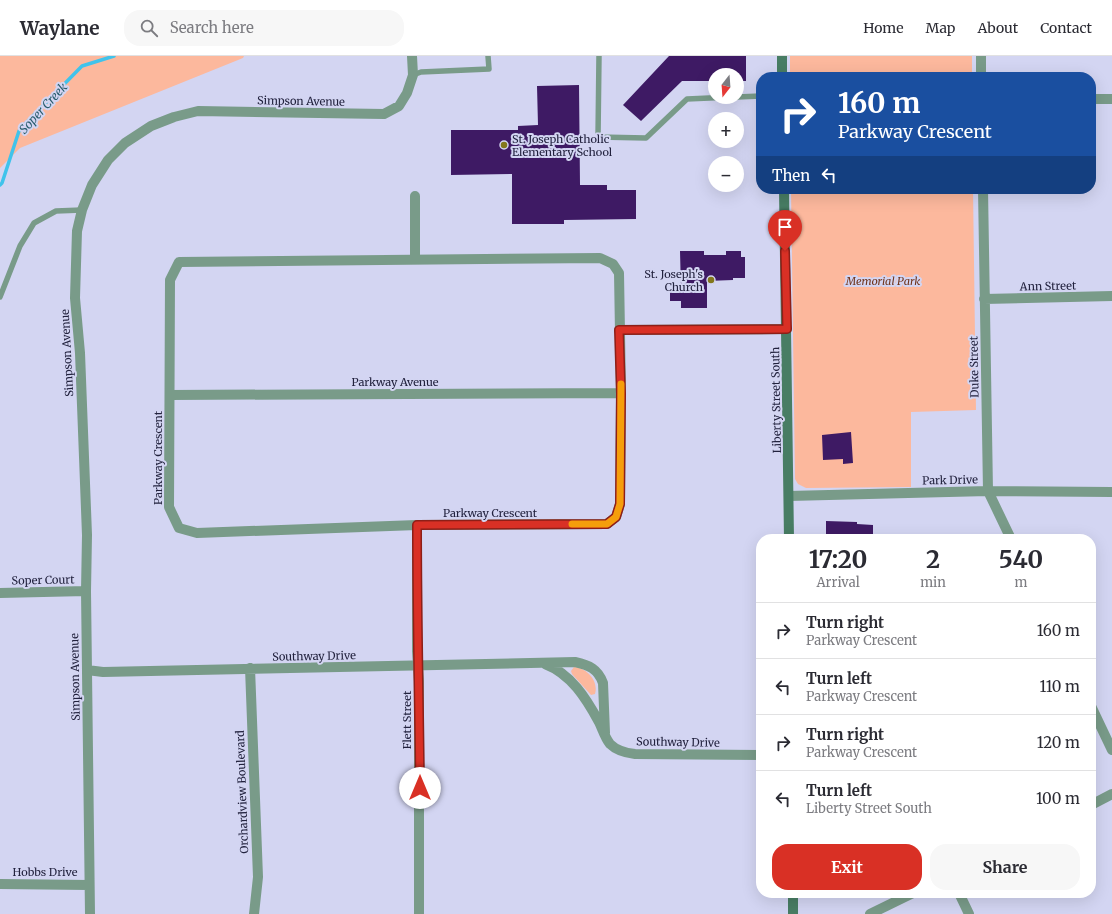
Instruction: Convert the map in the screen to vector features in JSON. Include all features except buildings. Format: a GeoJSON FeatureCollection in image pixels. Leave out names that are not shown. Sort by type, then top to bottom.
{"type":"FeatureCollection","features":[{"type":"Feature","properties":{"kind":"main road"},"geometry":{"type":"LineString","coordinates":[[782,56],[782,72]]}},
{"type":"Feature","properties":{"kind":"main road","name":"Liberty Street South"},"geometry":{"type":"LineString","coordinates":[[784,194],[789,534]]}},
{"type":"Feature","properties":{"kind":"main road"},"geometry":{"type":"LineString","coordinates":[[793,898],[793,914]]}},
{"type":"Feature","properties":{"kind":"street","name":"Simpson Avenue"},"geometry":{"type":"LineString","coordinates":[[90,914],[86,591],[87,535],[80,353],[76,298],[77,231],[82,210],[92,185],[108,160],[126,143],[151,126],[174,117],[198,111],[384,114],[399,106],[407,93],[413,76],[412,56]]}},
{"type":"Feature","properties":{"kind":"street"},"geometry":{"type":"LineString","coordinates":[[981,56],[981,72]]}},
{"type":"Feature","properties":{"kind":"street"},"geometry":{"type":"LineString","coordinates":[[1096,99],[1112,99]]}},
{"type":"Feature","properties":{"kind":"street","name":"Duke Street"},"geometry":{"type":"LineString","coordinates":[[983,194],[988,491],[1009,534]]}},
{"type":"Feature","properties":{"kind":"street"},"geometry":{"type":"LineString","coordinates":[[414,259],[415,196]]}},
{"type":"Feature","properties":{"kind":"street","name":"Parkway Crescent"},"geometry":{"type":"LineString","coordinates":[[600,258],[613,264],[619,273],[621,394],[620,504],[616,517],[607,524],[417,525],[197,533],[180,528],[169,507],[170,280],[179,262],[414,259],[600,258]]}},
{"type":"Feature","properties":{"kind":"street","name":"Ann Street"},"geometry":{"type":"LineString","coordinates":[[984,299],[1112,296]]}},
{"type":"Feature","properties":{"kind":"street"},"geometry":{"type":"LineString","coordinates":[[619,330],[787,329]]}},
{"type":"Feature","properties":{"kind":"street","name":"Parkway Avenue"},"geometry":{"type":"LineString","coordinates":[[170,395],[621,394]]}},
{"type":"Feature","properties":{"kind":"street","name":"Park Drive"},"geometry":{"type":"LineString","coordinates":[[789,496],[988,491],[1112,492]]}},
{"type":"Feature","properties":{"kind":"street","name":"Flett Street"},"geometry":{"type":"LineString","coordinates":[[417,525],[420,914]]}},
{"type":"Feature","properties":{"kind":"street","name":"Soper Court"},"geometry":{"type":"LineString","coordinates":[[0,593],[86,591]]}},
{"type":"Feature","properties":{"kind":"street","name":"Southway Drive"},"geometry":{"type":"LineString","coordinates":[[87,670],[103,672],[575,662],[592,667],[598,672],[603,683],[605,733]]}},
{"type":"Feature","properties":{"kind":"street","name":"Southway Drive"},"geometry":{"type":"LineString","coordinates":[[541,663],[569,679],[581,692],[590,705],[611,744],[618,750],[635,754],[756,755]]}},
{"type":"Feature","properties":{"kind":"street","name":"Orchardview Boulevard"},"geometry":{"type":"LineString","coordinates":[[250,668],[258,876],[254,914]]}},
{"type":"Feature","properties":{"kind":"street"},"geometry":{"type":"LineString","coordinates":[[1096,716],[1112,750]]}},
{"type":"Feature","properties":{"kind":"street"},"geometry":{"type":"LineString","coordinates":[[1096,802],[1112,794]]}},
{"type":"Feature","properties":{"kind":"street","name":"Hobbs Drive"},"geometry":{"type":"LineString","coordinates":[[0,884],[89,885]]}},
{"type":"Feature","properties":{"kind":"street"},"geometry":{"type":"LineString","coordinates":[[870,914],[903,898]]}},
{"type":"Feature","properties":{"kind":"street"},"geometry":{"type":"LineString","coordinates":[[962,898],[970,914]]}},
{"type":"Feature","properties":{"kind":"lane"},"geometry":{"type":"LineString","coordinates":[[413,76],[421,72],[489,69],[488,56]]}},
{"type":"Feature","properties":{"kind":"lane"},"geometry":{"type":"LineString","coordinates":[[599,56],[598,137],[646,138],[687,99],[708,98]]}},
{"type":"Feature","properties":{"kind":"lane"},"geometry":{"type":"LineString","coordinates":[[744,97],[756,96]]}},
{"type":"Feature","properties":{"kind":"lane"},"geometry":{"type":"LineString","coordinates":[[0,297],[20,246],[34,222],[56,211],[82,210]]}},
{"type":"Feature","properties":{"kind":"green space"},"geometry":{"type":"Polygon","coordinates":[[[0,56],[244,56],[243,58],[20,148],[0,168],[0,56]]]}},
{"type":"Feature","properties":{"kind":"green space"},"geometry":{"type":"Polygon","coordinates":[[[790,56],[972,56],[972,72],[790,72],[790,56]]]}},
{"type":"Feature","properties":{"kind":"green space","name":"Memorial Park"},"geometry":{"type":"Polygon","coordinates":[[[791,194],[973,194],[976,410],[911,412],[911,487],[806,488],[798,484],[795,479],[791,194]]]}},
{"type":"Feature","properties":{"kind":"green space"},"geometry":{"type":"Polygon","coordinates":[[[574,667],[583,670],[591,676],[595,684],[595,694],[591,695],[572,674],[571,671],[574,667]]]}},
{"type":"Feature","properties":{"kind":"waterway","name":"Soper Creek"},"geometry":{"type":"LineString","coordinates":[[0,185],[2,183],[19,131],[26,123],[82,66],[114,56]]}},
{"type":"Feature","properties":{"kind":"slow traffic"},"geometry":{"type":"LineString","coordinates":[[572,524],[607,524],[616,517],[620,504],[621,384]]}},
{"type":"Feature","properties":{"kind":"place","name":"St. Joseph Catholic Elementary School"},"geometry":{"type":"Point","coordinates":[504,145]}},
{"type":"Feature","properties":{"kind":"place","name":"St. Joseph's Church"},"geometry":{"type":"Point","coordinates":[711,280]}},
{"type":"Feature","properties":{"kind":"route"},"geometry":{"type":"LineString","coordinates":[[420,788],[419,681],[417,651],[417,525],[607,524],[616,517],[620,504],[621,394],[619,330],[787,329],[785,251]]}}]}
